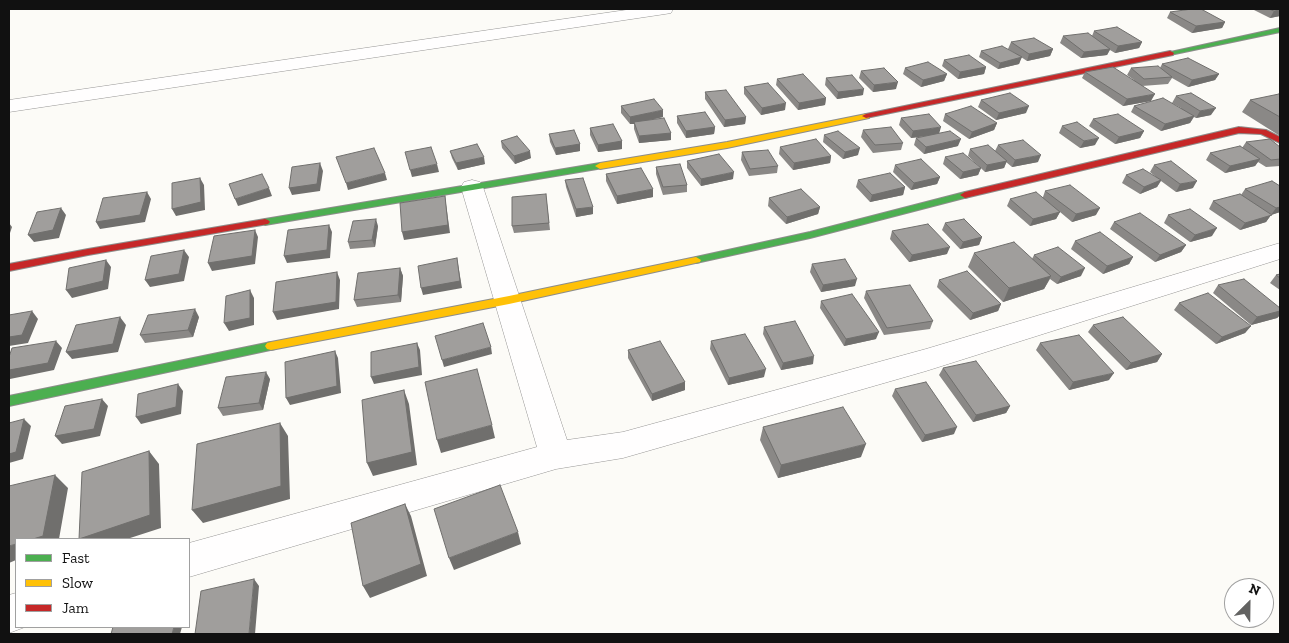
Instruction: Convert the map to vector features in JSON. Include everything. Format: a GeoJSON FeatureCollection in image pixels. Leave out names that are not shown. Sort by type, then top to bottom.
{"type":"FeatureCollection","features":[{"type":"Feature","properties":{"kind":"street"},"geometry":{"type":"LineString","coordinates":[[9,106],[665,9]]}},
{"type":"Feature","properties":{"kind":"street"},"geometry":{"type":"LineString","coordinates":[[9,268],[88,252],[727,145],[1280,30]]}},
{"type":"Feature","properties":{"kind":"street"},"geometry":{"type":"LineString","coordinates":[[9,401],[135,373],[508,300],[810,235],[1022,181],[1239,130],[1262,132],[1280,140]]}},
{"type":"Feature","properties":{"kind":"street"},"geometry":{"type":"LineString","coordinates":[[472,188],[556,455]]}},
{"type":"Feature","properties":{"kind":"street"},"geometry":{"type":"LineString","coordinates":[[190,560],[556,455],[622,445],[926,360],[1280,251]]}},
{"type":"Feature","properties":{"kind":"building"},"geometry":{"type":"Polygon","coordinates":[[[1201,9],[1225,22],[1196,26],[1170,12],[1201,9]]]}},
{"type":"Feature","properties":{"kind":"building"},"geometry":{"type":"Polygon","coordinates":[[[1117,27],[1142,42],[1118,46],[1094,31],[1117,27]]]}},
{"type":"Feature","properties":{"kind":"building"},"geometry":{"type":"Polygon","coordinates":[[[1088,33],[1110,49],[1084,52],[1063,36],[1088,33]]]}},
{"type":"Feature","properties":{"kind":"building"},"geometry":{"type":"Polygon","coordinates":[[[1034,38],[1053,49],[1029,54],[1011,42],[1034,38]]]}},
{"type":"Feature","properties":{"kind":"building"},"geometry":{"type":"Polygon","coordinates":[[[1002,46],[1022,57],[1000,63],[981,51],[1002,46]]]}},
{"type":"Feature","properties":{"kind":"building"},"geometry":{"type":"Polygon","coordinates":[[[969,55],[986,67],[960,72],[944,60],[969,55]]]}},
{"type":"Feature","properties":{"kind":"building"},"geometry":{"type":"Polygon","coordinates":[[[1188,58],[1219,74],[1192,80],[1162,64],[1188,58]]]}},
{"type":"Feature","properties":{"kind":"building"},"geometry":{"type":"Polygon","coordinates":[[[928,62],[947,74],[923,80],[905,68],[928,62]]]}},
{"type":"Feature","properties":{"kind":"building"},"geometry":{"type":"Polygon","coordinates":[[[1158,66],[1172,77],[1144,79],[1131,68],[1158,66]]]}},
{"type":"Feature","properties":{"kind":"building"},"geometry":{"type":"Polygon","coordinates":[[[1113,67],[1155,94],[1127,99],[1085,72],[1113,67]]]}},
{"type":"Feature","properties":{"kind":"building"},"geometry":{"type":"Polygon","coordinates":[[[884,68],[898,82],[874,85],[861,71],[884,68]]]}},
{"type":"Feature","properties":{"kind":"building"},"geometry":{"type":"Polygon","coordinates":[[[803,74],[826,98],[799,103],[777,79],[803,74]]]}},
{"type":"Feature","properties":{"kind":"building"},"geometry":{"type":"Polygon","coordinates":[[[852,75],[864,89],[838,92],[826,78],[852,75]]]}},
{"type":"Feature","properties":{"kind":"building"},"geometry":{"type":"Polygon","coordinates":[[[768,83],[786,103],[762,108],[744,87],[768,83]]]}},
{"type":"Feature","properties":{"kind":"building"},"geometry":{"type":"Polygon","coordinates":[[[726,90],[746,117],[725,120],[705,92],[726,90]]]}},
{"type":"Feature","properties":{"kind":"building"},"geometry":{"type":"Polygon","coordinates":[[[1010,93],[1029,106],[999,113],[981,100],[1010,93]]]}},
{"type":"Feature","properties":{"kind":"building"},"geometry":{"type":"Polygon","coordinates":[[[1191,93],[1216,108],[1200,111],[1176,96],[1191,93]]]}},
{"type":"Feature","properties":{"kind":"building"},"geometry":{"type":"Polygon","coordinates":[[[1279,94],[1280,117],[1250,100],[1279,94]]]}},
{"type":"Feature","properties":{"kind":"building"},"geometry":{"type":"Polygon","coordinates":[[[1163,98],[1194,116],[1165,124],[1134,106],[1163,98]]]}},
{"type":"Feature","properties":{"kind":"building"},"geometry":{"type":"Polygon","coordinates":[[[654,99],[663,110],[630,117],[621,106],[654,99]]]}},
{"type":"Feature","properties":{"kind":"building"},"geometry":{"type":"Polygon","coordinates":[[[971,106],[997,123],[972,132],[945,114],[971,106]]]}},
{"type":"Feature","properties":{"kind":"building"},"geometry":{"type":"Polygon","coordinates":[[[705,112],[715,127],[686,131],[677,116],[705,112]]]}},
{"type":"Feature","properties":{"kind":"building"},"geometry":{"type":"Polygon","coordinates":[[[929,114],[941,127],[913,131],[901,118],[929,114]]]}},
{"type":"Feature","properties":{"kind":"building"},"geometry":{"type":"Polygon","coordinates":[[[1118,114],[1144,131],[1119,137],[1093,119],[1118,114]]]}},
{"type":"Feature","properties":{"kind":"building"},"geometry":{"type":"Polygon","coordinates":[[[664,118],[671,133],[639,136],[634,122],[664,118]]]}},
{"type":"Feature","properties":{"kind":"building"},"geometry":{"type":"Polygon","coordinates":[[[1077,122],[1099,138],[1084,141],[1062,126],[1077,122]]]}},
{"type":"Feature","properties":{"kind":"building"},"geometry":{"type":"Polygon","coordinates":[[[613,124],[622,141],[598,145],[590,128],[613,124]]]}},
{"type":"Feature","properties":{"kind":"building"},"geometry":{"type":"Polygon","coordinates":[[[891,127],[903,143],[875,145],[863,130],[891,127]]]}},
{"type":"Feature","properties":{"kind":"building"},"geometry":{"type":"Polygon","coordinates":[[[574,130],[580,144],[555,148],[549,134],[574,130]]]}},
{"type":"Feature","properties":{"kind":"building"},"geometry":{"type":"Polygon","coordinates":[[[838,131],[860,148],[845,152],[824,135],[838,131]]]}},
{"type":"Feature","properties":{"kind":"building"},"geometry":{"type":"Polygon","coordinates":[[[950,131],[961,139],[926,147],[916,138],[950,131]]]}},
{"type":"Feature","properties":{"kind":"building"},"geometry":{"type":"Polygon","coordinates":[[[517,136],[530,151],[514,156],[501,141],[517,136]]]}},
{"type":"Feature","properties":{"kind":"building"},"geometry":{"type":"Polygon","coordinates":[[[816,139],[831,156],[794,163],[780,147],[816,139]]]}},
{"type":"Feature","properties":{"kind":"building"},"geometry":{"type":"Polygon","coordinates":[[[1270,139],[1280,147],[1280,159],[1271,160],[1246,142],[1270,139]]]}},
{"type":"Feature","properties":{"kind":"building"},"geometry":{"type":"Polygon","coordinates":[[[1023,140],[1041,155],[1015,160],[998,145],[1023,140]]]}},
{"type":"Feature","properties":{"kind":"building"},"geometry":{"type":"Polygon","coordinates":[[[477,144],[484,157],[456,163],[450,151],[477,144]]]}},
{"type":"Feature","properties":{"kind":"building"},"geometry":{"type":"Polygon","coordinates":[[[988,145],[1007,161],[987,165],[970,149],[988,145]]]}},
{"type":"Feature","properties":{"kind":"building"},"geometry":{"type":"Polygon","coordinates":[[[1240,146],[1260,159],[1230,166],[1210,153],[1240,146]]]}},
{"type":"Feature","properties":{"kind":"building"},"geometry":{"type":"Polygon","coordinates":[[[431,147],[437,164],[410,170],[405,152],[431,147]]]}},
{"type":"Feature","properties":{"kind":"building"},"geometry":{"type":"Polygon","coordinates":[[[374,148],[385,173],[346,183],[336,157],[374,148]]]}},
{"type":"Feature","properties":{"kind":"building"},"geometry":{"type":"Polygon","coordinates":[[[768,150],[778,166],[750,169],[742,152],[768,150]]]}},
{"type":"Feature","properties":{"kind":"building"},"geometry":{"type":"Polygon","coordinates":[[[963,153],[981,168],[963,172],[945,157],[963,153]]]}},
{"type":"Feature","properties":{"kind":"building"},"geometry":{"type":"Polygon","coordinates":[[[719,154],[734,172],[701,179],[687,161],[719,154]]]}},
{"type":"Feature","properties":{"kind":"building"},"geometry":{"type":"Polygon","coordinates":[[[921,159],[940,177],[914,183],[895,165],[921,159]]]}},
{"type":"Feature","properties":{"kind":"building"},"geometry":{"type":"Polygon","coordinates":[[[1171,161],[1197,181],[1180,184],[1154,165],[1171,161]]]}},
{"type":"Feature","properties":{"kind":"building"},"geometry":{"type":"Polygon","coordinates":[[[320,163],[317,184],[289,188],[292,167],[320,163]]]}},
{"type":"Feature","properties":{"kind":"building"},"geometry":{"type":"Polygon","coordinates":[[[680,164],[687,185],[663,187],[656,167],[680,164]]]}},
{"type":"Feature","properties":{"kind":"building"},"geometry":{"type":"Polygon","coordinates":[[[641,168],[653,189],[617,196],[606,174],[641,168]]]}},
{"type":"Feature","properties":{"kind":"building"},"geometry":{"type":"Polygon","coordinates":[[[1143,169],[1161,180],[1144,187],[1126,175],[1143,169]]]}},
{"type":"Feature","properties":{"kind":"building"},"geometry":{"type":"Polygon","coordinates":[[[890,173],[905,187],[872,195],[858,180],[890,173]]]}},
{"type":"Feature","properties":{"kind":"building"},"geometry":{"type":"Polygon","coordinates":[[[262,174],[269,188],[235,199],[229,184],[262,174]]]}},
{"type":"Feature","properties":{"kind":"building"},"geometry":{"type":"Polygon","coordinates":[[[200,178],[201,202],[172,209],[172,183],[200,178]]]}},
{"type":"Feature","properties":{"kind":"building"},"geometry":{"type":"Polygon","coordinates":[[[583,178],[593,207],[576,209],[565,180],[583,178]]]}},
{"type":"Feature","properties":{"kind":"building"},"geometry":{"type":"Polygon","coordinates":[[[1272,181],[1280,186],[1280,207],[1276,208],[1245,189],[1272,181]]]}},
{"type":"Feature","properties":{"kind":"building"},"geometry":{"type":"Polygon","coordinates":[[[1070,185],[1100,208],[1076,214],[1045,191],[1070,185]]]}},
{"type":"Feature","properties":{"kind":"building"},"geometry":{"type":"Polygon","coordinates":[[[801,189],[820,207],[787,217],[769,198],[801,189]]]}},
{"type":"Feature","properties":{"kind":"building"},"geometry":{"type":"Polygon","coordinates":[[[147,192],[140,215],[96,222],[103,198],[147,192]]]}},
{"type":"Feature","properties":{"kind":"building"},"geometry":{"type":"Polygon","coordinates":[[[1036,192],[1060,212],[1033,219],[1010,199],[1036,192]]]}},
{"type":"Feature","properties":{"kind":"building"},"geometry":{"type":"Polygon","coordinates":[[[546,194],[549,223],[512,226],[512,197],[546,194]]]}},
{"type":"Feature","properties":{"kind":"building"},"geometry":{"type":"Polygon","coordinates":[[[1240,194],[1272,215],[1245,223],[1213,201],[1240,194]]]}},
{"type":"Feature","properties":{"kind":"building"},"geometry":{"type":"Polygon","coordinates":[[[445,196],[448,225],[402,232],[400,203],[445,196]]]}},
{"type":"Feature","properties":{"kind":"building"},"geometry":{"type":"Polygon","coordinates":[[[61,208],[53,230],[28,235],[37,212],[61,208]]]}},
{"type":"Feature","properties":{"kind":"building"},"geometry":{"type":"Polygon","coordinates":[[[1190,209],[1217,228],[1195,235],[1168,215],[1190,209]]]}},
{"type":"Feature","properties":{"kind":"building"},"geometry":{"type":"Polygon","coordinates":[[[1140,213],[1186,245],[1160,255],[1114,222],[1140,213]]]}},
{"type":"Feature","properties":{"kind":"building"},"geometry":{"type":"Polygon","coordinates":[[[376,219],[372,240],[348,242],[353,221],[376,219]]]}},
{"type":"Feature","properties":{"kind":"building"},"geometry":{"type":"Polygon","coordinates":[[[964,219],[982,237],[963,242],[945,223],[964,219]]]}},
{"type":"Feature","properties":{"kind":"building"},"geometry":{"type":"Polygon","coordinates":[[[928,224],[950,247],[912,255],[892,231],[928,224]]]}},
{"type":"Feature","properties":{"kind":"building"},"geometry":{"type":"Polygon","coordinates":[[[329,225],[327,250],[284,256],[288,230],[329,225]]]}},
{"type":"Feature","properties":{"kind":"building"},"geometry":{"type":"Polygon","coordinates":[[[255,230],[252,256],[208,263],[214,236],[255,230]]]}},
{"type":"Feature","properties":{"kind":"building"},"geometry":{"type":"Polygon","coordinates":[[[1100,232],[1133,257],[1107,266],[1075,241],[1100,232]]]}},
{"type":"Feature","properties":{"kind":"building"},"geometry":{"type":"Polygon","coordinates":[[[1014,242],[1051,276],[1009,288],[974,253],[1014,242]]]}},
{"type":"Feature","properties":{"kind":"building"},"geometry":{"type":"Polygon","coordinates":[[[1058,247],[1085,268],[1061,277],[1034,255],[1058,247]]]}},
{"type":"Feature","properties":{"kind":"building"},"geometry":{"type":"Polygon","coordinates":[[[184,250],[179,274],[145,280],[151,256],[184,250]]]}},
{"type":"Feature","properties":{"kind":"building"},"geometry":{"type":"Polygon","coordinates":[[[457,258],[460,281],[421,288],[418,266],[457,258]]]}},
{"type":"Feature","properties":{"kind":"building"},"geometry":{"type":"Polygon","coordinates":[[[845,259],[857,279],[823,285],[812,264],[845,259]]]}},
{"type":"Feature","properties":{"kind":"building"},"geometry":{"type":"Polygon","coordinates":[[[106,260],[103,281],[66,290],[69,268],[106,260]]]}},
{"type":"Feature","properties":{"kind":"building"},"geometry":{"type":"Polygon","coordinates":[[[400,268],[398,295],[354,300],[358,273],[400,268]]]}},
{"type":"Feature","properties":{"kind":"building"},"geometry":{"type":"Polygon","coordinates":[[[967,271],[1001,304],[973,313],[939,280],[967,271]]]}},
{"type":"Feature","properties":{"kind":"building"},"geometry":{"type":"Polygon","coordinates":[[[337,272],[336,302],[273,312],[276,282],[337,272]]]}},
{"type":"Feature","properties":{"kind":"building"},"geometry":{"type":"Polygon","coordinates":[[[1244,279],[1280,308],[1280,311],[1257,317],[1218,285],[1244,279]]]}},
{"type":"Feature","properties":{"kind":"building"},"geometry":{"type":"Polygon","coordinates":[[[910,285],[933,321],[887,328],[866,291],[910,285]]]}},
{"type":"Feature","properties":{"kind":"building"},"geometry":{"type":"Polygon","coordinates":[[[250,290],[250,318],[224,323],[226,296],[250,290]]]}},
{"type":"Feature","properties":{"kind":"building"},"geometry":{"type":"Polygon","coordinates":[[[1208,293],[1251,326],[1222,337],[1179,303],[1208,293]]]}},
{"type":"Feature","properties":{"kind":"building"},"geometry":{"type":"Polygon","coordinates":[[[852,294],[879,332],[846,339],[821,301],[852,294]]]}},
{"type":"Feature","properties":{"kind":"building"},"geometry":{"type":"Polygon","coordinates":[[[195,309],[188,330],[140,335],[148,315],[195,309]]]}},
{"type":"Feature","properties":{"kind":"building"},"geometry":{"type":"Polygon","coordinates":[[[32,311],[22,335],[9,337],[9,315],[32,311]]]}},
{"type":"Feature","properties":{"kind":"building"},"geometry":{"type":"Polygon","coordinates":[[[120,317],[113,344],[66,352],[76,325],[120,317]]]}},
{"type":"Feature","properties":{"kind":"building"},"geometry":{"type":"Polygon","coordinates":[[[1123,317],[1162,354],[1131,363],[1093,325],[1123,317]]]}},
{"type":"Feature","properties":{"kind":"building"},"geometry":{"type":"Polygon","coordinates":[[[795,321],[814,356],[783,363],[764,327],[795,321]]]}},
{"type":"Feature","properties":{"kind":"building"},"geometry":{"type":"Polygon","coordinates":[[[483,323],[491,347],[442,360],[435,336],[483,323]]]}},
{"type":"Feature","properties":{"kind":"building"},"geometry":{"type":"Polygon","coordinates":[[[745,334],[766,369],[729,378],[711,341],[745,334]]]}},
{"type":"Feature","properties":{"kind":"building"},"geometry":{"type":"Polygon","coordinates":[[[1079,335],[1114,373],[1073,382],[1040,343],[1079,335]]]}},
{"type":"Feature","properties":{"kind":"building"},"geometry":{"type":"Polygon","coordinates":[[[56,341],[48,363],[9,370],[9,357],[12,348],[56,341]]]}},
{"type":"Feature","properties":{"kind":"building"},"geometry":{"type":"Polygon","coordinates":[[[660,341],[685,382],[652,394],[628,350],[660,341]]]}},
{"type":"Feature","properties":{"kind":"building"},"geometry":{"type":"Polygon","coordinates":[[[417,343],[419,367],[371,377],[371,352],[417,343]]]}},
{"type":"Feature","properties":{"kind":"building"},"geometry":{"type":"Polygon","coordinates":[[[335,351],[337,386],[286,398],[285,362],[335,351]]]}},
{"type":"Feature","properties":{"kind":"building"},"geometry":{"type":"Polygon","coordinates":[[[976,361],[1010,406],[976,415],[943,368],[976,361]]]}},
{"type":"Feature","properties":{"kind":"building"},"geometry":{"type":"Polygon","coordinates":[[[477,369],[492,425],[437,440],[425,382],[477,369]]]}},
{"type":"Feature","properties":{"kind":"building"},"geometry":{"type":"Polygon","coordinates":[[[266,372],[259,403],[218,408],[226,377],[266,372]]]}},
{"type":"Feature","properties":{"kind":"building"},"geometry":{"type":"Polygon","coordinates":[[[926,382],[957,427],[925,435],[895,389],[926,382]]]}},
{"type":"Feature","properties":{"kind":"building"},"geometry":{"type":"Polygon","coordinates":[[[178,384],[176,407],[136,417],[138,394],[178,384]]]}},
{"type":"Feature","properties":{"kind":"building"},"geometry":{"type":"Polygon","coordinates":[[[404,390],[412,452],[367,463],[362,400],[404,390]]]}},
{"type":"Feature","properties":{"kind":"building"},"geometry":{"type":"Polygon","coordinates":[[[102,399],[94,429],[55,436],[65,406],[102,399]]]}},
{"type":"Feature","properties":{"kind":"building"},"geometry":{"type":"Polygon","coordinates":[[[843,407],[866,444],[781,465],[763,427],[843,407]]]}},
{"type":"Feature","properties":{"kind":"building"},"geometry":{"type":"Polygon","coordinates":[[[24,419],[16,452],[9,454],[9,423],[24,419]]]}},
{"type":"Feature","properties":{"kind":"building"},"geometry":{"type":"Polygon","coordinates":[[[280,423],[281,486],[192,510],[197,444],[280,423]]]}},
{"type":"Feature","properties":{"kind":"building"},"geometry":{"type":"Polygon","coordinates":[[[149,451],[150,515],[79,538],[82,472],[149,451]]]}},
{"type":"Feature","properties":{"kind":"building"},"geometry":{"type":"Polygon","coordinates":[[[55,475],[43,536],[36,538],[15,538],[15,544],[9,546],[9,486],[55,475]]]}},
{"type":"Feature","properties":{"kind":"building"},"geometry":{"type":"Polygon","coordinates":[[[500,485],[518,532],[449,558],[434,509],[500,485]]]}},
{"type":"Feature","properties":{"kind":"building"},"geometry":{"type":"Polygon","coordinates":[[[405,504],[421,564],[363,586],[351,523],[405,504]]]}},
{"type":"Feature","properties":{"kind":"building"},"geometry":{"type":"Polygon","coordinates":[[[254,579],[249,634],[195,634],[201,591],[254,579]]]}},
{"type":"Feature","properties":{"kind":"building"},"geometry":{"type":"Polygon","coordinates":[[[113,628],[174,628],[172,634],[111,634],[113,628]]]}},
{"type":"Feature","properties":{"kind":"traffic: fast"},"geometry":{"type":"LineString","coordinates":[[1170,53],[1280,30]]}},
{"type":"Feature","properties":{"kind":"traffic: fast"},"geometry":{"type":"LineString","coordinates":[[265,222],[600,166]]}},
{"type":"Feature","properties":{"kind":"traffic: fast"},"geometry":{"type":"LineString","coordinates":[[696,260],[810,235],[965,195]]}},
{"type":"Feature","properties":{"kind":"traffic: fast"},"geometry":{"type":"LineString","coordinates":[[9,401],[271,346]]}},
{"type":"Feature","properties":{"kind":"traffic: slow"},"geometry":{"type":"LineString","coordinates":[[600,166],[727,145],[866,116]]}},
{"type":"Feature","properties":{"kind":"traffic: slow"},"geometry":{"type":"LineString","coordinates":[[271,346],[509,300],[696,260]]}},
{"type":"Feature","properties":{"kind":"traffic: jam"},"geometry":{"type":"LineString","coordinates":[[866,116],[1170,53]]}},
{"type":"Feature","properties":{"kind":"traffic: jam"},"geometry":{"type":"LineString","coordinates":[[965,195],[1239,130],[1263,132],[1280,140]]}},
{"type":"Feature","properties":{"kind":"traffic: jam"},"geometry":{"type":"LineString","coordinates":[[9,268],[88,252],[265,222]]}}]}
